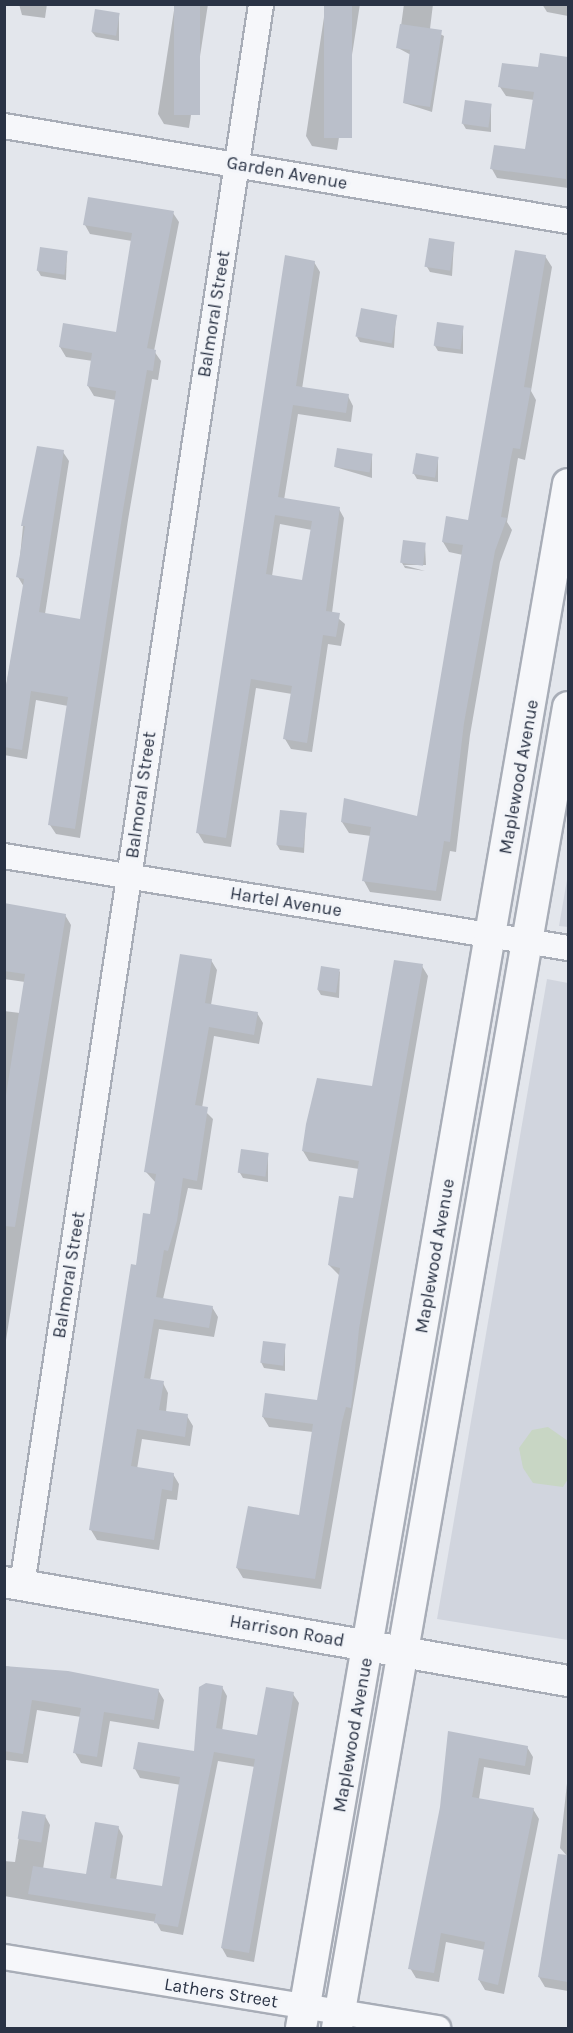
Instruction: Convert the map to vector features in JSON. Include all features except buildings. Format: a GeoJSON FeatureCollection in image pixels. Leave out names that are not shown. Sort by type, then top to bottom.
{"type":"FeatureCollection","features":[{"type":"Feature","properties":{"kind":"street","name":"Balmoral Street"},"geometry":{"type":"LineString","coordinates":[[13,1583],[129,877],[261,4]]}},
{"type":"Feature","properties":{"kind":"street","name":"Garden Avenue"},"geometry":{"type":"LineString","coordinates":[[4,126],[568,221]]}},
{"type":"Feature","properties":{"kind":"street","name":"Maplewood Avenue"},"geometry":{"type":"LineString","coordinates":[[303,2017],[369,1648],[489,935],[532,707],[568,485]]}},
{"type":"Feature","properties":{"kind":"street"},"geometry":{"type":"LineString","coordinates":[[532,707],[568,710]]}},
{"type":"Feature","properties":{"kind":"street","name":"Maplewood Avenue"},"geometry":{"type":"LineString","coordinates":[[339,2020],[400,1652],[568,710]]}},
{"type":"Feature","properties":{"kind":"street","name":"Hartel Avenue"},"geometry":{"type":"LineString","coordinates":[[4,856],[568,948]]}},
{"type":"Feature","properties":{"kind":"street","name":"Harrison Road"},"geometry":{"type":"LineString","coordinates":[[13,1583],[369,1648],[568,1681]]}},
{"type":"Feature","properties":{"kind":"street","name":"Lathers Street"},"geometry":{"type":"LineString","coordinates":[[4,1958],[303,2017],[438,2028]]}},
{"type":"Feature","properties":{"kind":"shaded area"},"geometry":{"type":"Polygon","coordinates":[[[568,874],[568,927],[559,926],[568,874]]]}},
{"type":"Feature","properties":{"kind":"shaded area"},"geometry":{"type":"Polygon","coordinates":[[[547,979],[568,983],[568,1640],[437,1619],[547,979]]]}},
{"type":"Feature","properties":{"kind":"green space"},"geometry":{"type":"Polygon","coordinates":[[[548,1427],[568,1441],[568,1479],[563,1487],[533,1483],[523,1468],[519,1448],[532,1430],[548,1427]]]}}]}
